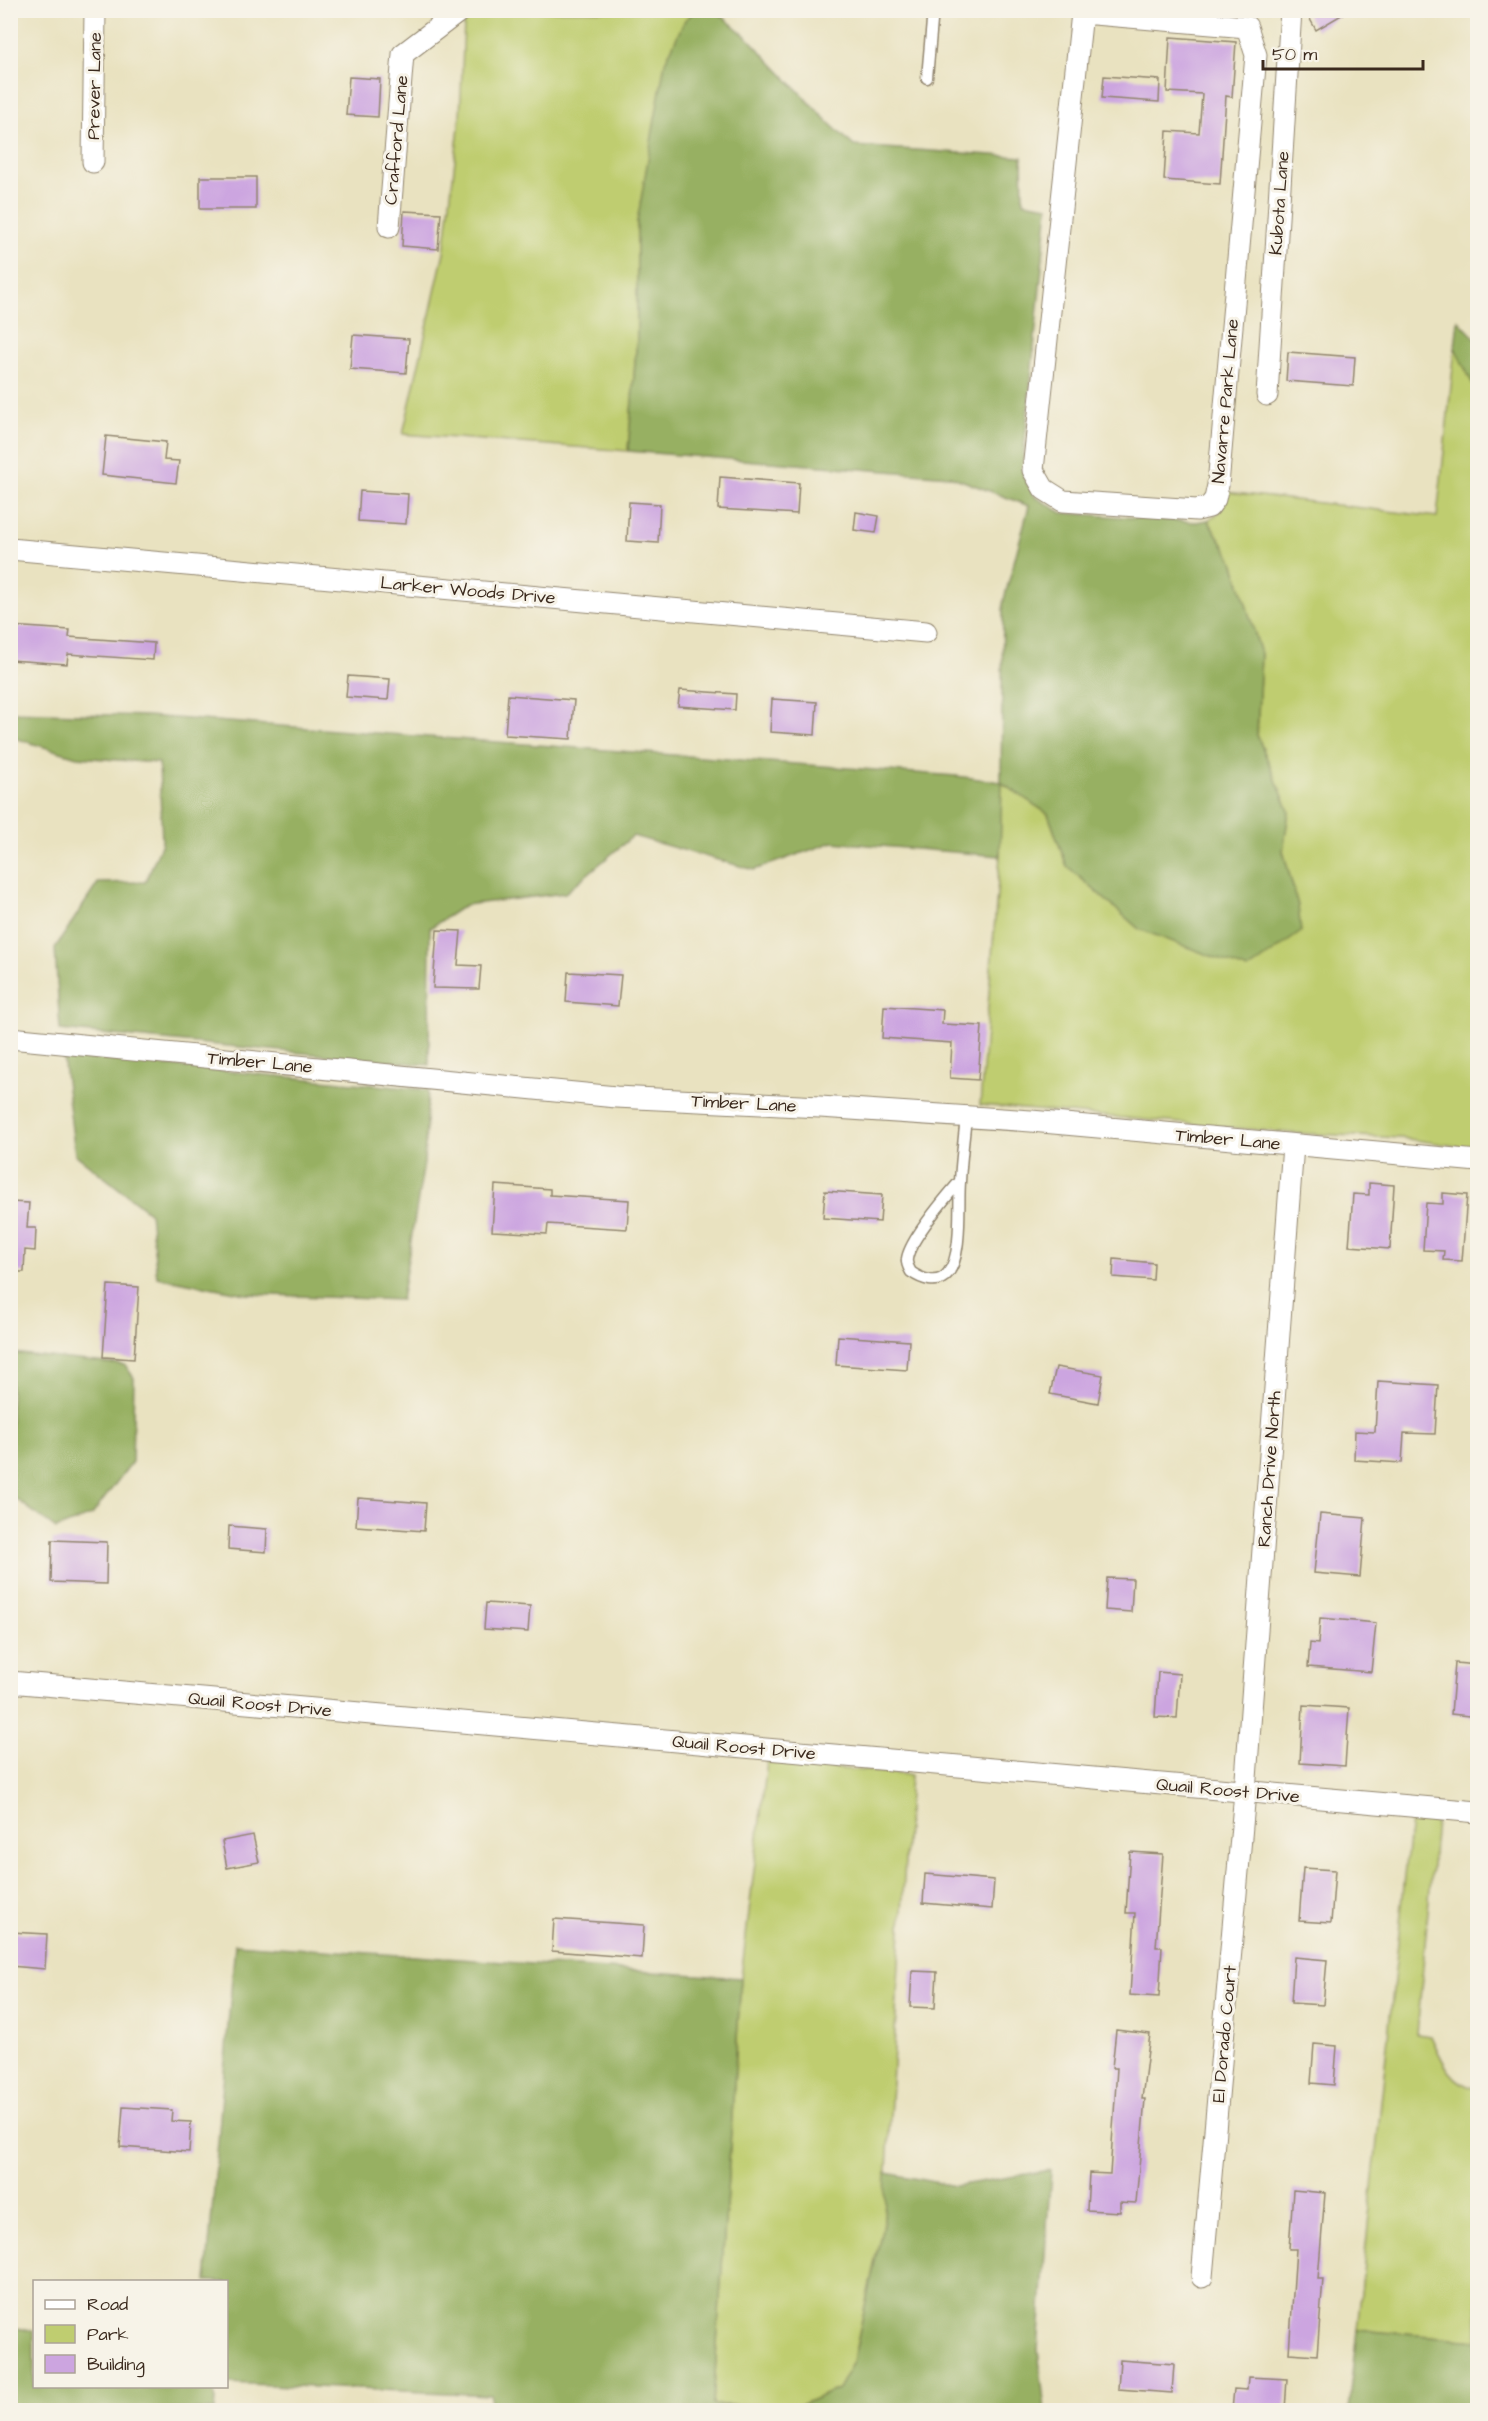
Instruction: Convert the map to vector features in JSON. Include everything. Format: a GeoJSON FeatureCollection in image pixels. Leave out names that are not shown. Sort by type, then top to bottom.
{"type":"FeatureCollection","features":[{"type":"Feature","properties":{"kind":"street","name":"Prever Lane"},"geometry":{"type":"LineString","coordinates":[[93,162],[95,10]]}},
{"type":"Feature","properties":{"kind":"street","name":"Crafford Lane"},"geometry":{"type":"LineString","coordinates":[[389,227],[403,54],[461,10]]}},
{"type":"Feature","properties":{"kind":"street","name":"Kubota Lane"},"geometry":{"type":"LineString","coordinates":[[1267,395],[1291,10]]}},
{"type":"Feature","properties":{"kind":"street","name":"Navarre Park Lane"},"geometry":{"type":"LineString","coordinates":[[1082,12],[1247,27],[1256,55],[1218,485],[1215,499],[1209,507],[1197,510],[1063,501],[1044,489],[1033,470],[1082,12]]}},
{"type":"Feature","properties":{"kind":"street","name":"Larker Woods Drive"},"geometry":{"type":"LineString","coordinates":[[10,549],[926,632]]}},
{"type":"Feature","properties":{"kind":"street","name":"Timber Lane"},"geometry":{"type":"LineString","coordinates":[[10,1038],[616,1097],[966,1117],[1478,1161]]}},
{"type":"Feature","properties":{"kind":"street","name":"Ranch Drive North"},"geometry":{"type":"LineString","coordinates":[[1245,1792],[1293,1145]]}},
{"type":"Feature","properties":{"kind":"street","name":"Quail Roost Drive"},"geometry":{"type":"LineString","coordinates":[[10,1682],[1478,1812]]}},
{"type":"Feature","properties":{"kind":"street","name":"El Dorado Court"},"geometry":{"type":"LineString","coordinates":[[1202,2277],[1245,1792]]}},
{"type":"Feature","properties":{"kind":"lane"},"geometry":{"type":"LineString","coordinates":[[927,78],[933,10]]}},
{"type":"Feature","properties":{"kind":"lane"},"geometry":{"type":"LineString","coordinates":[[960,1181],[938,1207],[911,1247],[907,1258],[911,1272],[921,1279],[938,1280],[947,1275],[953,1265],[958,1241],[960,1181],[966,1117]]}},
{"type":"Feature","properties":{"kind":"green space"},"geometry":{"type":"Polygon","coordinates":[[[472,11],[695,11],[685,20],[637,222],[637,338],[628,451],[403,434],[444,252],[460,118],[464,23],[472,11]]]}},
{"type":"Feature","properties":{"kind":"green space"},"geometry":{"type":"Polygon","coordinates":[[[695,11],[716,11],[748,38],[854,146],[1022,157],[1023,202],[1048,206],[1022,469],[1024,478],[1035,497],[1062,513],[1196,522],[1208,520],[1233,561],[1261,654],[1257,735],[1289,811],[1283,851],[1298,906],[1301,932],[1248,970],[1139,929],[1067,866],[1048,814],[1002,783],[1000,856],[833,842],[754,870],[633,836],[565,893],[465,905],[430,928],[429,1065],[60,1030],[55,948],[98,883],[145,882],[162,843],[159,763],[77,757],[11,737],[11,712],[147,716],[956,776],[1001,782],[1003,603],[1029,506],[950,476],[628,451],[637,338],[637,222],[665,62],[685,20],[695,11]]]}},
{"type":"Feature","properties":{"kind":"green space"},"geometry":{"type":"Polygon","coordinates":[[[1458,320],[1477,340],[1477,393],[1455,348],[1458,320]]]}},
{"type":"Feature","properties":{"kind":"green space"},"geometry":{"type":"Polygon","coordinates":[[[1455,348],[1478,393],[1477,1149],[1401,1138],[1292,1133],[980,1105],[1000,856],[1001,782],[1048,814],[1067,866],[1298,906],[1283,851],[1289,811],[1257,735],[1261,654],[1233,561],[1208,520],[1221,509],[1227,492],[1437,517],[1455,348]]]}},
{"type":"Feature","properties":{"kind":"green space"},"geometry":{"type":"Polygon","coordinates":[[[63,1056],[428,1090],[424,1163],[401,1300],[246,1294],[157,1277],[150,1213],[75,1154],[63,1056]]]}},
{"type":"Feature","properties":{"kind":"green space"},"geometry":{"type":"Polygon","coordinates":[[[11,1353],[125,1365],[134,1378],[132,1462],[92,1515],[56,1529],[11,1495],[11,1353]]]}},
{"type":"Feature","properties":{"kind":"green space"},"geometry":{"type":"Polygon","coordinates":[[[767,1762],[910,1775],[884,2220],[853,2362],[838,2389],[798,2406],[713,2405],[741,1978],[767,1762]]]}},
{"type":"Feature","properties":{"kind":"green space"},"geometry":{"type":"Polygon","coordinates":[[[1411,1819],[1436,1821],[1417,2034],[1431,2036],[1453,2076],[1460,2082],[1477,2089],[1477,2340],[1357,2330],[1411,1819]]]}},
{"type":"Feature","properties":{"kind":"green space"},"geometry":{"type":"Polygon","coordinates":[[[235,1944],[741,1978],[713,2405],[798,2406],[838,2389],[853,2362],[884,2220],[886,2173],[955,2186],[1051,2170],[1038,2350],[1045,2410],[490,2410],[491,2395],[228,2383],[228,2280],[206,2280],[235,1944]]]}},
{"type":"Feature","properties":{"kind":"green space"},"geometry":{"type":"Polygon","coordinates":[[[11,2327],[33,2331],[33,2388],[212,2388],[216,2400],[215,2410],[11,2410],[11,2327]]]}},
{"type":"Feature","properties":{"kind":"green space"},"geometry":{"type":"Polygon","coordinates":[[[1357,2330],[1477,2340],[1477,2410],[1348,2410],[1357,2330]]]}},
{"type":"Feature","properties":{"kind":"building"},"geometry":{"type":"Polygon","coordinates":[[[1305,10],[1350,10],[1316,30],[1305,10]]]}},
{"type":"Feature","properties":{"kind":"building"},"geometry":{"type":"Polygon","coordinates":[[[1170,37],[1236,42],[1232,97],[1226,96],[1220,184],[1164,180],[1167,131],[1199,133],[1202,94],[1167,92],[1170,37]]]}},
{"type":"Feature","properties":{"kind":"building"},"geometry":{"type":"Polygon","coordinates":[[[1104,76],[1160,80],[1159,102],[1102,98],[1104,76]]]}},
{"type":"Feature","properties":{"kind":"building"},"geometry":{"type":"Polygon","coordinates":[[[349,77],[380,79],[378,117],[346,115],[349,77]]]}},
{"type":"Feature","properties":{"kind":"building"},"geometry":{"type":"Polygon","coordinates":[[[200,177],[256,177],[256,209],[200,209],[200,177]]]}},
{"type":"Feature","properties":{"kind":"building"},"geometry":{"type":"Polygon","coordinates":[[[404,211],[441,213],[438,249],[402,246],[404,211]]]}},
{"type":"Feature","properties":{"kind":"building"},"geometry":{"type":"Polygon","coordinates":[[[353,335],[409,339],[406,373],[350,369],[353,335]]]}},
{"type":"Feature","properties":{"kind":"building"},"geometry":{"type":"Polygon","coordinates":[[[1288,352],[1355,357],[1353,386],[1286,381],[1288,352]]]}},
{"type":"Feature","properties":{"kind":"building"},"geometry":{"type":"Polygon","coordinates":[[[106,436],[166,442],[164,460],[179,461],[176,483],[102,475],[106,436]]]}},
{"type":"Feature","properties":{"kind":"building"},"geometry":{"type":"Polygon","coordinates":[[[720,477],[799,483],[797,514],[718,509],[720,477]]]}},
{"type":"Feature","properties":{"kind":"building"},"geometry":{"type":"Polygon","coordinates":[[[360,491],[408,494],[406,524],[358,521],[360,491]]]}},
{"type":"Feature","properties":{"kind":"building"},"geometry":{"type":"Polygon","coordinates":[[[629,502],[660,504],[658,543],[627,541],[629,502]]]}},
{"type":"Feature","properties":{"kind":"building"},"geometry":{"type":"Polygon","coordinates":[[[856,512],[879,516],[876,533],[854,530],[856,512]]]}},
{"type":"Feature","properties":{"kind":"building"},"geometry":{"type":"Polygon","coordinates":[[[10,626],[70,630],[69,637],[154,643],[153,660],[68,654],[67,664],[10,660],[10,626]]]}},
{"type":"Feature","properties":{"kind":"building"},"geometry":{"type":"Polygon","coordinates":[[[348,676],[390,679],[388,700],[346,697],[348,676]]]}},
{"type":"Feature","properties":{"kind":"building"},"geometry":{"type":"Polygon","coordinates":[[[680,690],[736,694],[735,710],[678,706],[680,690]]]}},
{"type":"Feature","properties":{"kind":"building"},"geometry":{"type":"Polygon","coordinates":[[[508,695],[574,700],[571,739],[505,735],[508,695]]]}},
{"type":"Feature","properties":{"kind":"building"},"geometry":{"type":"Polygon","coordinates":[[[772,699],[817,702],[815,735],[770,732],[772,699]]]}},
{"type":"Feature","properties":{"kind":"building"},"geometry":{"type":"Polygon","coordinates":[[[437,930],[461,931],[458,965],[481,966],[479,989],[433,988],[437,930]]]}},
{"type":"Feature","properties":{"kind":"building"},"geometry":{"type":"Polygon","coordinates":[[[568,972],[621,975],[618,1006],[566,1002],[568,972]]]}},
{"type":"Feature","properties":{"kind":"building"},"geometry":{"type":"Polygon","coordinates":[[[884,1006],[943,1010],[942,1024],[982,1026],[978,1080],[950,1078],[952,1043],[882,1038],[884,1006]]]}},
{"type":"Feature","properties":{"kind":"building"},"geometry":{"type":"Polygon","coordinates":[[[1369,1183],[1394,1185],[1390,1249],[1349,1246],[1353,1194],[1369,1195],[1369,1183]]]}},
{"type":"Feature","properties":{"kind":"building"},"geometry":{"type":"Polygon","coordinates":[[[495,1185],[550,1189],[550,1195],[629,1200],[627,1229],[548,1224],[547,1234],[492,1231],[495,1185]]]}},
{"type":"Feature","properties":{"kind":"building"},"geometry":{"type":"Polygon","coordinates":[[[825,1191],[882,1195],[880,1222],[823,1218],[825,1191]]]}},
{"type":"Feature","properties":{"kind":"building"},"geometry":{"type":"Polygon","coordinates":[[[1443,1193],[1467,1195],[1462,1261],[1443,1260],[1444,1251],[1423,1250],[1426,1203],[1443,1204],[1443,1193]]]}},
{"type":"Feature","properties":{"kind":"building"},"geometry":{"type":"Polygon","coordinates":[[[10,1202],[29,1203],[27,1228],[36,1228],[35,1251],[25,1250],[24,1272],[10,1272],[10,1202]]]}},
{"type":"Feature","properties":{"kind":"building"},"geometry":{"type":"Polygon","coordinates":[[[1114,1259],[1154,1263],[1153,1280],[1113,1277],[1114,1259]]]}},
{"type":"Feature","properties":{"kind":"building"},"geometry":{"type":"Polygon","coordinates":[[[108,1285],[139,1287],[134,1359],[103,1357],[108,1285]]]}},
{"type":"Feature","properties":{"kind":"building"},"geometry":{"type":"Polygon","coordinates":[[[838,1336],[909,1341],[907,1370],[836,1365],[838,1336]]]}},
{"type":"Feature","properties":{"kind":"building"},"geometry":{"type":"Polygon","coordinates":[[[1056,1367],[1103,1375],[1098,1403],[1050,1394],[1056,1367]]]}},
{"type":"Feature","properties":{"kind":"building"},"geometry":{"type":"Polygon","coordinates":[[[1378,1381],[1438,1385],[1435,1434],[1404,1433],[1402,1463],[1354,1460],[1355,1431],[1375,1432],[1378,1381]]]}},
{"type":"Feature","properties":{"kind":"building"},"geometry":{"type":"Polygon","coordinates":[[[358,1498],[426,1503],[424,1531],[356,1526],[358,1498]]]}},
{"type":"Feature","properties":{"kind":"building"},"geometry":{"type":"Polygon","coordinates":[[[1320,1514],[1365,1518],[1360,1577],[1314,1573],[1320,1514]]]}},
{"type":"Feature","properties":{"kind":"building"},"geometry":{"type":"Polygon","coordinates":[[[229,1526],[267,1529],[266,1552],[228,1549],[229,1526]]]}},
{"type":"Feature","properties":{"kind":"building"},"geometry":{"type":"Polygon","coordinates":[[[52,1540],[107,1542],[106,1584],[51,1582],[52,1540]]]}},
{"type":"Feature","properties":{"kind":"building"},"geometry":{"type":"Polygon","coordinates":[[[1107,1578],[1133,1579],[1131,1612],[1105,1610],[1107,1578]]]}},
{"type":"Feature","properties":{"kind":"building"},"geometry":{"type":"Polygon","coordinates":[[[486,1603],[530,1606],[528,1632],[484,1629],[486,1603]]]}},
{"type":"Feature","properties":{"kind":"building"},"geometry":{"type":"Polygon","coordinates":[[[1320,1618],[1376,1623],[1371,1672],[1308,1667],[1310,1643],[1318,1644],[1320,1618]]]}},
{"type":"Feature","properties":{"kind":"building"},"geometry":{"type":"Polygon","coordinates":[[[1455,1663],[1478,1665],[1478,1717],[1451,1714],[1455,1663]]]}},
{"type":"Feature","properties":{"kind":"building"},"geometry":{"type":"Polygon","coordinates":[[[1158,1672],[1180,1674],[1177,1718],[1155,1717],[1158,1672]]]}},
{"type":"Feature","properties":{"kind":"building"},"geometry":{"type":"Polygon","coordinates":[[[1303,1705],[1349,1708],[1345,1766],[1300,1763],[1303,1705]]]}},
{"type":"Feature","properties":{"kind":"building"},"geometry":{"type":"Polygon","coordinates":[[[253,1835],[259,1862],[227,1868],[222,1841],[253,1835]]]}},
{"type":"Feature","properties":{"kind":"building"},"geometry":{"type":"Polygon","coordinates":[[[1130,1852],[1163,1854],[1156,1947],[1162,1947],[1159,1997],[1130,1995],[1135,1913],[1126,1913],[1130,1852]]]}},
{"type":"Feature","properties":{"kind":"building"},"geometry":{"type":"Polygon","coordinates":[[[1303,1868],[1335,1870],[1331,1923],[1299,1921],[1303,1868]]]}},
{"type":"Feature","properties":{"kind":"building"},"geometry":{"type":"Polygon","coordinates":[[[925,1874],[994,1880],[992,1909],[923,1903],[925,1874]]]}},
{"type":"Feature","properties":{"kind":"building"},"geometry":{"type":"Polygon","coordinates":[[[554,1919],[644,1925],[642,1958],[552,1951],[554,1919]]]}},
{"type":"Feature","properties":{"kind":"building"},"geometry":{"type":"Polygon","coordinates":[[[10,1932],[47,1934],[45,1969],[10,1966],[10,1932]]]}},
{"type":"Feature","properties":{"kind":"building"},"geometry":{"type":"Polygon","coordinates":[[[1294,1957],[1327,1960],[1323,2005],[1291,2003],[1294,1957]]]}},
{"type":"Feature","properties":{"kind":"building"},"geometry":{"type":"Polygon","coordinates":[[[912,1971],[937,1972],[935,2008],[910,2007],[912,1971]]]}},
{"type":"Feature","properties":{"kind":"building"},"geometry":{"type":"Polygon","coordinates":[[[1116,2030],[1150,2034],[1142,2099],[1145,2099],[1136,2203],[1120,2202],[1120,2212],[1087,2210],[1089,2173],[1110,2174],[1117,2068],[1112,2068],[1116,2030]]]}},
{"type":"Feature","properties":{"kind":"building"},"geometry":{"type":"Polygon","coordinates":[[[1314,2044],[1337,2046],[1334,2085],[1311,2083],[1314,2044]]]}},
{"type":"Feature","properties":{"kind":"building"},"geometry":{"type":"Polygon","coordinates":[[[123,2107],[172,2110],[171,2121],[191,2122],[189,2152],[120,2147],[123,2107]]]}},
{"type":"Feature","properties":{"kind":"building"},"geometry":{"type":"Polygon","coordinates":[[[1293,2190],[1325,2193],[1318,2279],[1323,2279],[1317,2355],[1289,2353],[1296,2249],[1289,2249],[1293,2190]]]}},
{"type":"Feature","properties":{"kind":"building"},"geometry":{"type":"Polygon","coordinates":[[[1120,2360],[1174,2364],[1172,2393],[1118,2389],[1120,2360]]]}},
{"type":"Feature","properties":{"kind":"building"},"geometry":{"type":"Polygon","coordinates":[[[1248,2377],[1287,2379],[1285,2410],[1232,2410],[1234,2389],[1247,2390],[1248,2377]]]}}]}
